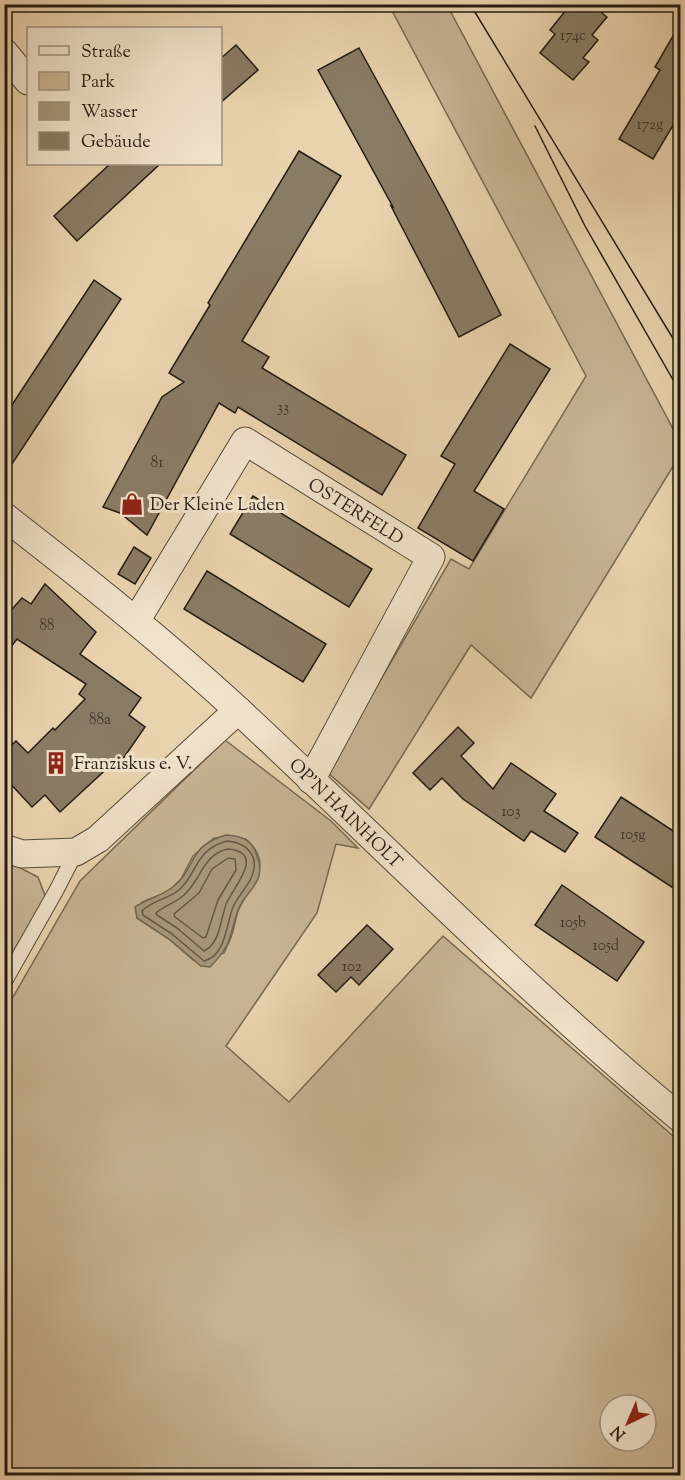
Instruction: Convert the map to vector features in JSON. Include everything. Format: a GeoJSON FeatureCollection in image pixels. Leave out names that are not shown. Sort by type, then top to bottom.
{"type":"FeatureCollection","features":[{"type":"Feature","properties":{"kind":"street"},"geometry":{"type":"LineString","coordinates":[[4,52],[27,80]]}},
{"type":"Feature","properties":{"kind":"street","name":"OSTERFELD"},"geometry":{"type":"LineString","coordinates":[[136,621],[245,441],[431,557],[311,780]]}},
{"type":"Feature","properties":{"kind":"street","name":"OP'N HAINHOLT"},"geometry":{"type":"LineString","coordinates":[[4,516],[136,621],[238,710],[483,944],[587,1038],[681,1118]]}},
{"type":"Feature","properties":{"kind":"street"},"geometry":{"type":"LineString","coordinates":[[4,848],[22,854],[76,852],[98,838],[238,710]]}},
{"type":"Feature","properties":{"kind":"lane"},"geometry":{"type":"LineString","coordinates":[[4,983],[76,852]]}},
{"type":"Feature","properties":{"kind":"green space"},"geometry":{"type":"Polygon","coordinates":[[[389,5],[447,5],[680,442],[680,455],[531,698],[471,645],[369,809],[327,772],[451,559],[469,569],[586,376],[389,5]]]}},
{"type":"Feature","properties":{"kind":"green space"},"geometry":{"type":"Polygon","coordinates":[[[225,740],[331,821],[358,848],[336,844],[317,913],[226,1046],[289,1102],[443,936],[680,1142],[680,1475],[5,1476],[5,1011],[80,881],[225,740]],[[214,838],[193,856],[181,879],[173,887],[163,894],[142,902],[137,918],[169,939],[193,960],[224,953],[239,909],[254,883],[260,866],[255,849],[246,839],[214,838]]]}},
{"type":"Feature","properties":{"kind":"green space"},"geometry":{"type":"Polygon","coordinates":[[[5,860],[38,877],[46,898],[5,965],[5,860]]]}},
{"type":"Feature","properties":{"kind":"water"},"geometry":{"type":"Polygon","coordinates":[[[226,835],[242,838],[253,846],[260,873],[238,910],[229,940],[222,953],[210,967],[201,966],[169,939],[137,918],[135,907],[173,887],[181,880],[198,851],[226,835]]]}},
{"type":"Feature","properties":{"kind":"building"},"geometry":{"type":"Polygon","coordinates":[[[571,4],[609,4],[602,13],[607,17],[592,35],[598,40],[583,58],[589,62],[573,80],[540,53],[555,34],[550,30],[571,4]]]}},
{"type":"Feature","properties":{"kind":"building"},"geometry":{"type":"Polygon","coordinates":[[[681,22],[681,112],[653,159],[619,139],[660,70],[655,67],[681,22]]]}},
{"type":"Feature","properties":{"kind":"building"},"geometry":{"type":"Polygon","coordinates":[[[236,45],[258,70],[222,101],[222,57],[236,45]]]}},
{"type":"Feature","properties":{"kind":"building"},"geometry":{"type":"Polygon","coordinates":[[[359,48],[445,205],[501,315],[459,337],[391,206],[393,207],[318,70],[359,48]]]}},
{"type":"Feature","properties":{"kind":"building"},"geometry":{"type":"Polygon","coordinates":[[[299,151],[341,176],[242,341],[269,357],[262,368],[406,455],[382,495],[238,407],[235,413],[219,403],[147,535],[120,513],[103,507],[162,397],[184,382],[169,373],[299,151]]]}},
{"type":"Feature","properties":{"kind":"building"},"geometry":{"type":"Polygon","coordinates":[[[109,165],[159,165],[77,241],[54,216],[109,165]]]}},
{"type":"Feature","properties":{"kind":"building"},"geometry":{"type":"Polygon","coordinates":[[[94,280],[121,299],[4,476],[4,417],[94,280]]]}},
{"type":"Feature","properties":{"kind":"building"},"geometry":{"type":"Polygon","coordinates":[[[510,344],[550,369],[474,491],[504,509],[473,561],[418,528],[455,464],[441,456],[510,344]]]}},
{"type":"Feature","properties":{"kind":"building"},"geometry":{"type":"Polygon","coordinates":[[[253,496],[372,569],[349,607],[230,534],[253,496]]]}},
{"type":"Feature","properties":{"kind":"building"},"geometry":{"type":"Polygon","coordinates":[[[134,547],[151,558],[135,584],[118,574],[134,547]]]}},
{"type":"Feature","properties":{"kind":"building"},"geometry":{"type":"Polygon","coordinates":[[[207,571],[326,644],[303,682],[184,609],[207,571]]]}},
{"type":"Feature","properties":{"kind":"building"},"geometry":{"type":"Polygon","coordinates":[[[45,584],[96,632],[80,654],[141,698],[129,715],[145,727],[118,766],[113,763],[60,812],[45,795],[32,807],[4,777],[4,752],[16,741],[28,753],[53,728],[55,730],[85,699],[79,694],[86,684],[17,639],[4,656],[4,618],[22,598],[31,604],[45,584]]]}},
{"type":"Feature","properties":{"kind":"building"},"geometry":{"type":"Polygon","coordinates":[[[458,727],[474,743],[461,756],[493,789],[511,763],[556,794],[544,811],[578,833],[565,852],[531,831],[524,841],[463,799],[442,778],[430,790],[413,773],[458,727]]]}},
{"type":"Feature","properties":{"kind":"building"},"geometry":{"type":"Polygon","coordinates":[[[621,797],[681,836],[681,893],[595,837],[621,797]]]}},
{"type":"Feature","properties":{"kind":"building"},"geometry":{"type":"Polygon","coordinates":[[[562,885],[644,942],[617,981],[535,925],[562,885]]]}},
{"type":"Feature","properties":{"kind":"building"},"geometry":{"type":"Polygon","coordinates":[[[367,925],[393,949],[359,985],[351,977],[336,992],[318,975],[367,925]]]}},
{"type":"Feature","properties":{"kind":"tram line"},"geometry":{"type":"LineString","coordinates":[[470,4],[680,350]]}},
{"type":"Feature","properties":{"kind":"tram line"},"geometry":{"type":"LineString","coordinates":[[535,126],[585,226],[680,392]]}},
{"type":"Feature","properties":{"kind":"place","name":"Der Kleine Laden"},"geometry":{"type":"Point","coordinates":[132,504]}},
{"type":"Feature","properties":{"kind":"place","name":"Franziskus e. V."},"geometry":{"type":"Point","coordinates":[56,763]}}]}
